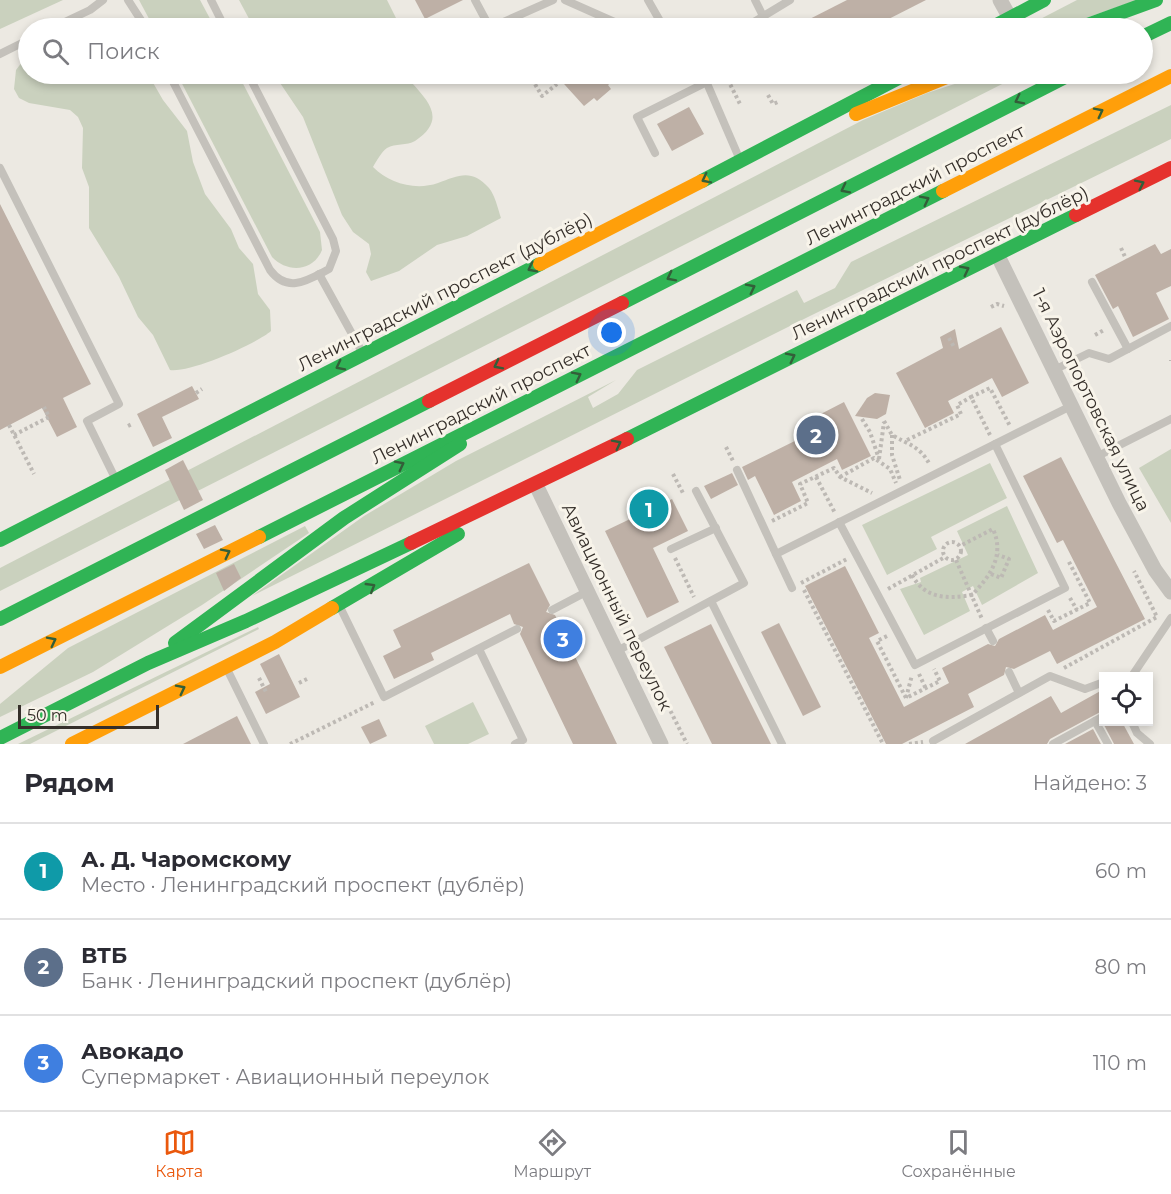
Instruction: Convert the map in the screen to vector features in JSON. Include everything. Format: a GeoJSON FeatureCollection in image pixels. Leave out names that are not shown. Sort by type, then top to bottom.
{"type":"FeatureCollection","features":[{"type":"Feature","properties":{"kind":"main road"},"geometry":{"type":"LineString","coordinates":[[1010,18],[1044,0]]}},
{"type":"Feature","properties":{"kind":"main road"},"geometry":{"type":"LineString","coordinates":[[1106,18],[1156,0]]}},
{"type":"Feature","properties":{"kind":"main road"},"geometry":{"type":"LineString","coordinates":[[1153,32],[1171,23]]}},
{"type":"Feature","properties":{"kind":"main road","name":"Ленинградский проспект"},"geometry":{"type":"LineString","coordinates":[[0,667],[1171,76]]}},
{"type":"Feature","properties":{"kind":"main road","name":"Ленинградский проспект (дублёр)"},"geometry":{"type":"LineString","coordinates":[[0,540],[887,84]]}},
{"type":"Feature","properties":{"kind":"main road"},"geometry":{"type":"LineString","coordinates":[[758,152],[929,84]]}},
{"type":"Feature","properties":{"kind":"main road","name":"Ленинградский проспект"},"geometry":{"type":"LineString","coordinates":[[0,619],[1051,84]]}},
{"type":"Feature","properties":{"kind":"main road","name":"Ленинградский проспект (дублёр)"},"geometry":{"type":"LineString","coordinates":[[0,738],[148,663],[246,621],[564,471],[1171,168]]}},
{"type":"Feature","properties":{"kind":"main road"},"geometry":{"type":"LineString","coordinates":[[148,663],[344,518],[525,403]]}},
{"type":"Feature","properties":{"kind":"main road","name":"Ленинградский проспект (дублёр)"},"geometry":{"type":"LineString","coordinates":[[72,744],[226,667],[339,606],[564,471]]}},
{"type":"Feature","properties":{"kind":"street"},"geometry":{"type":"LineString","coordinates":[[1000,0],[1010,18]]}},
{"type":"Feature","properties":{"kind":"street","name":"1-я Аэропортовская улица"},"geometry":{"type":"LineString","coordinates":[[997,254],[1096,457],[1155,570],[1171,592]]}},
{"type":"Feature","properties":{"kind":"street","name":"Авиационный переулок"},"geometry":{"type":"LineString","coordinates":[[537,487],[661,744]]}},
{"type":"Feature","properties":{"kind":"lane"},"geometry":{"type":"LineString","coordinates":[[73,18],[90,10],[103,0]]}},
{"type":"Feature","properties":{"kind":"lane"},"geometry":{"type":"LineString","coordinates":[[128,0],[140,18]]}},
{"type":"Feature","properties":{"kind":"lane"},"geometry":{"type":"LineString","coordinates":[[211,0],[220,18]]}},
{"type":"Feature","properties":{"kind":"lane"},"geometry":{"type":"LineString","coordinates":[[475,0],[485,18]]}},
{"type":"Feature","properties":{"kind":"lane"},"geometry":{"type":"LineString","coordinates":[[512,18],[553,0]]}},
{"type":"Feature","properties":{"kind":"lane"},"geometry":{"type":"LineString","coordinates":[[565,0],[606,18]]}},
{"type":"Feature","properties":{"kind":"lane"},"geometry":{"type":"LineString","coordinates":[[648,0],[658,18]]}},
{"type":"Feature","properties":{"kind":"lane"},"geometry":{"type":"LineString","coordinates":[[755,0],[763,16]]}},
{"type":"Feature","properties":{"kind":"lane"},"geometry":{"type":"LineString","coordinates":[[760,18],[790,0]]}},
{"type":"Feature","properties":{"kind":"lane"},"geometry":{"type":"LineString","coordinates":[[0,54],[18,45]]}},
{"type":"Feature","properties":{"kind":"lane"},"geometry":{"type":"LineString","coordinates":[[174,84],[270,270],[283,283],[294,285],[329,269],[336,251],[333,239],[253,84]]}},
{"type":"Feature","properties":{"kind":"lane"},"geometry":{"type":"LineString","coordinates":[[655,153],[637,117],[695,84]]}},
{"type":"Feature","properties":{"kind":"lane"},"geometry":{"type":"LineString","coordinates":[[708,84],[741,161]]}},
{"type":"Feature","properties":{"kind":"lane"},"geometry":{"type":"LineString","coordinates":[[0,168],[119,404],[87,421],[116,480]]}},
{"type":"Feature","properties":{"kind":"lane"},"geometry":{"type":"LineString","coordinates":[[319,274],[363,354]]}},
{"type":"Feature","properties":{"kind":"lane"},"geometry":{"type":"LineString","coordinates":[[1092,282],[1128,349]]}},
{"type":"Feature","properties":{"kind":"lane"},"geometry":{"type":"LineString","coordinates":[[1054,370],[1089,353],[1109,359],[1171,326]]}},
{"type":"Feature","properties":{"kind":"lane"},"geometry":{"type":"LineString","coordinates":[[776,554],[1071,406]]}},
{"type":"Feature","properties":{"kind":"lane"},"geometry":{"type":"LineString","coordinates":[[1096,457],[1171,420]]}},
{"type":"Feature","properties":{"kind":"lane"},"geometry":{"type":"LineString","coordinates":[[839,522],[915,665],[1065,588],[995,444]]}},
{"type":"Feature","properties":{"kind":"lane"},"geometry":{"type":"LineString","coordinates":[[737,470],[776,554],[796,586]]}},
{"type":"Feature","properties":{"kind":"lane"},"geometry":{"type":"LineString","coordinates":[[617,651],[744,583],[696,491]]}},
{"type":"Feature","properties":{"kind":"lane"},"geometry":{"type":"LineString","coordinates":[[671,549],[716,528]]}},
{"type":"Feature","properties":{"kind":"lane"},"geometry":{"type":"LineString","coordinates":[[552,610],[588,591]]}},
{"type":"Feature","properties":{"kind":"lane"},"geometry":{"type":"LineString","coordinates":[[711,601],[783,744]]}},
{"type":"Feature","properties":{"kind":"lane"},"geometry":{"type":"LineString","coordinates":[[339,606],[384,697],[517,629]]}},
{"type":"Feature","properties":{"kind":"lane"},"geometry":{"type":"LineString","coordinates":[[1133,672],[1171,618]]}},
{"type":"Feature","properties":{"kind":"lane"},"geometry":{"type":"LineString","coordinates":[[986,627],[993,642]]}},
{"type":"Feature","properties":{"kind":"lane"},"geometry":{"type":"LineString","coordinates":[[478,649],[523,740],[515,744]]}},
{"type":"Feature","properties":{"kind":"lane"},"geometry":{"type":"LineString","coordinates":[[226,667],[264,744]]}},
{"type":"Feature","properties":{"kind":"lane"},"geometry":{"type":"LineString","coordinates":[[1009,672],[1019,693]]}},
{"type":"Feature","properties":{"kind":"lane"},"geometry":{"type":"LineString","coordinates":[[933,741],[1050,676],[1085,689],[1099,684]]}},
{"type":"Feature","properties":{"kind":"lane"},"geometry":{"type":"LineString","coordinates":[[1053,744],[1099,719]]}},
{"type":"Feature","properties":{"kind":"lane"},"geometry":{"type":"LineString","coordinates":[[1095,721],[1108,744]]}},
{"type":"Feature","properties":{"kind":"lane"},"geometry":{"type":"LineString","coordinates":[[1134,726],[1137,733],[1150,744]]}},
{"type":"Feature","properties":{"kind":"path"},"geometry":{"type":"LineString","coordinates":[[535,84],[542,96],[557,84]]}},
{"type":"Feature","properties":{"kind":"path"},"geometry":{"type":"LineString","coordinates":[[730,84],[741,106]]}},
{"type":"Feature","properties":{"kind":"path"},"geometry":{"type":"LineString","coordinates":[[768,95],[773,104],[778,102]]}},
{"type":"Feature","properties":{"kind":"path"},"geometry":{"type":"LineString","coordinates":[[1121,248],[1126,259]]}},
{"type":"Feature","properties":{"kind":"path"},"geometry":{"type":"LineString","coordinates":[[991,307],[998,304],[1005,306],[1010,316]]}},
{"type":"Feature","properties":{"kind":"path"},"geometry":{"type":"LineString","coordinates":[[949,338],[954,347]]}},
{"type":"Feature","properties":{"kind":"path"},"geometry":{"type":"LineString","coordinates":[[907,441],[961,414],[957,405],[990,388],[1014,434]]}},
{"type":"Feature","properties":{"kind":"path"},"geometry":{"type":"LineString","coordinates":[[196,393],[202,389]]}},
{"type":"Feature","properties":{"kind":"path"},"geometry":{"type":"LineString","coordinates":[[971,398],[995,444]]}},
{"type":"Feature","properties":{"kind":"path"},"geometry":{"type":"LineString","coordinates":[[14,435],[49,417],[44,407]]}},
{"type":"Feature","properties":{"kind":"path"},"geometry":{"type":"LineString","coordinates":[[862,419],[870,432],[879,460]]}},
{"type":"Feature","properties":{"kind":"path"},"geometry":{"type":"LineString","coordinates":[[879,460],[885,421],[892,435],[895,471],[903,490]]}},
{"type":"Feature","properties":{"kind":"path"},"geometry":{"type":"LineString","coordinates":[[9,425],[34,474]]}},
{"type":"Feature","properties":{"kind":"path"},"geometry":{"type":"LineString","coordinates":[[892,435],[907,441],[925,456],[935,474]]}},
{"type":"Feature","properties":{"kind":"path"},"geometry":{"type":"LineString","coordinates":[[840,477],[874,458],[890,469],[903,490]]}},
{"type":"Feature","properties":{"kind":"path"},"geometry":{"type":"LineString","coordinates":[[763,525],[808,503],[800,484],[834,468],[840,477],[885,499]]}},
{"type":"Feature","properties":{"kind":"path"},"geometry":{"type":"LineString","coordinates":[[816,477],[839,522]]}},
{"type":"Feature","properties":{"kind":"path"},"geometry":{"type":"LineString","coordinates":[[912,575],[918,586],[928,594],[943,598],[972,595],[991,574],[998,555],[999,542],[993,529],[960,546]]}},
{"type":"Feature","properties":{"kind":"path"},"geometry":{"type":"LineString","coordinates":[[945,557],[943,548],[947,543],[956,542],[960,546],[960,556],[956,560]]}},
{"type":"Feature","properties":{"kind":"path"},"geometry":{"type":"LineString","coordinates":[[671,549],[699,607]]}},
{"type":"Feature","properties":{"kind":"path"},"geometry":{"type":"LineString","coordinates":[[856,554],[796,586],[883,744]]}},
{"type":"Feature","properties":{"kind":"path"},"geometry":{"type":"LineString","coordinates":[[991,574],[1001,578],[1009,559],[998,555]]}},
{"type":"Feature","properties":{"kind":"path"},"geometry":{"type":"LineString","coordinates":[[878,595],[945,557],[956,560]]}},
{"type":"Feature","properties":{"kind":"path"},"geometry":{"type":"LineString","coordinates":[[956,560],[986,627]]}},
{"type":"Feature","properties":{"kind":"path"},"geometry":{"type":"LineString","coordinates":[[1050,676],[1157,617]]}},
{"type":"Feature","properties":{"kind":"path"},"geometry":{"type":"LineString","coordinates":[[906,699],[915,665]]}},
{"type":"Feature","properties":{"kind":"path"},"geometry":{"type":"LineString","coordinates":[[259,678],[266,692]]}},
{"type":"Feature","properties":{"kind":"path"},"geometry":{"type":"LineString","coordinates":[[299,683],[308,679]]}},
{"type":"Feature","properties":{"kind":"path"},"geometry":{"type":"LineString","coordinates":[[290,744],[384,697]]}},
{"type":"Feature","properties":{"kind":"green space"},"geometry":{"type":"Polygon","coordinates":[[[0,0],[63,0],[24,18],[18,18],[18,21],[0,29],[0,0]]]}},
{"type":"Feature","properties":{"kind":"green space"},"geometry":{"type":"Polygon","coordinates":[[[139,0],[200,0],[210,18],[149,18],[139,0]]]}},
{"type":"Feature","properties":{"kind":"green space"},"geometry":{"type":"Polygon","coordinates":[[[239,0],[387,0],[396,18],[249,18],[239,0]]]}},
{"type":"Feature","properties":{"kind":"green space"},"geometry":{"type":"Polygon","coordinates":[[[1077,0],[1137,0],[1086,18],[1042,18],[1077,0]]]}},
{"type":"Feature","properties":{"kind":"green space"},"geometry":{"type":"Polygon","coordinates":[[[18,67],[18,84],[154,84],[187,131],[193,162],[205,194],[231,229],[239,248],[253,264],[258,294],[270,310],[271,331],[252,343],[207,362],[179,370],[170,370],[153,335],[138,317],[119,277],[89,228],[89,187],[82,168],[83,128],[78,117],[70,110],[29,103],[19,98],[14,89],[18,67]]]}},
{"type":"Feature","properties":{"kind":"green space"},"geometry":{"type":"Polygon","coordinates":[[[182,84],[243,84],[320,232],[322,250],[312,263],[292,268],[272,257],[182,84]]]}},
{"type":"Feature","properties":{"kind":"green space"},"geometry":{"type":"Polygon","coordinates":[[[281,84],[413,84],[432,112],[430,126],[415,141],[387,148],[373,167],[379,173],[395,181],[412,186],[429,185],[464,175],[476,178],[491,191],[501,218],[467,236],[437,245],[399,271],[371,281],[366,272],[371,254],[369,244],[353,232],[342,215],[303,117],[281,84]]]}},
{"type":"Feature","properties":{"kind":"green space"},"geometry":{"type":"Polygon","coordinates":[[[954,84],[1002,84],[0,591],[0,568],[863,120],[954,84]]]}},
{"type":"Feature","properties":{"kind":"green space"},"geometry":{"type":"Polygon","coordinates":[[[1171,105],[1171,139],[810,316],[252,596],[364,516],[456,461],[616,380],[588,397],[593,408],[618,394],[637,370],[797,290],[804,303],[835,288],[851,262],[1171,105]]]}},
{"type":"Feature","properties":{"kind":"green space"},"geometry":{"type":"Polygon","coordinates":[[[1171,449],[1171,523],[1139,468],[1171,449]]]}},
{"type":"Feature","properties":{"kind":"green space"},"geometry":{"type":"Polygon","coordinates":[[[990,463],[1007,498],[931,537],[937,549],[887,575],[862,525],[990,463]]]}},
{"type":"Feature","properties":{"kind":"green space"},"geometry":{"type":"Polygon","coordinates":[[[1007,506],[1038,573],[982,605],[973,586],[962,592],[970,611],[924,635],[900,589],[921,582],[920,578],[968,555],[957,531],[1007,506]]]}},
{"type":"Feature","properties":{"kind":"green space"},"geometry":{"type":"Polygon","coordinates":[[[305,526],[309,533],[202,605],[93,672],[0,717],[0,704],[68,648],[305,526]]]}},
{"type":"Feature","properties":{"kind":"green space"},"geometry":{"type":"Polygon","coordinates":[[[258,627],[259,629],[30,744],[18,744],[258,627]]]}},
{"type":"Feature","properties":{"kind":"green space"},"geometry":{"type":"Polygon","coordinates":[[[473,702],[489,734],[468,744],[434,744],[425,726],[473,702]]]}},
{"type":"Feature","properties":{"kind":"building"},"geometry":{"type":"Polygon","coordinates":[[[415,0],[463,0],[427,18],[424,18],[415,0]]]}},
{"type":"Feature","properties":{"kind":"building"},"geometry":{"type":"Polygon","coordinates":[[[847,0],[926,0],[891,18],[812,18],[847,0]]]}},
{"type":"Feature","properties":{"kind":"building"},"geometry":{"type":"Polygon","coordinates":[[[564,84],[609,84],[611,89],[597,101],[594,98],[584,106],[564,84]]]}},
{"type":"Feature","properties":{"kind":"building"},"geometry":{"type":"Polygon","coordinates":[[[689,107],[704,134],[672,151],[657,124],[689,107]]]}},
{"type":"Feature","properties":{"kind":"building"},"geometry":{"type":"Polygon","coordinates":[[[0,204],[91,384],[63,398],[77,427],[57,437],[42,408],[0,430],[0,204]]]}},
{"type":"Feature","properties":{"kind":"building"},"geometry":{"type":"Polygon","coordinates":[[[1155,244],[1161,254],[1171,249],[1171,286],[1156,293],[1169,319],[1133,337],[1118,306],[1113,309],[1095,275],[1155,244]]]}},
{"type":"Feature","properties":{"kind":"building"},"geometry":{"type":"Polygon","coordinates":[[[1001,327],[1029,383],[1002,397],[992,378],[948,401],[954,413],[925,428],[896,373],[943,348],[940,337],[955,329],[959,349],[1001,327]]]}},
{"type":"Feature","properties":{"kind":"building"},"geometry":{"type":"Polygon","coordinates":[[[192,386],[199,399],[162,417],[172,438],[153,447],[137,414],[192,386]]]}},
{"type":"Feature","properties":{"kind":"building"},"geometry":{"type":"Polygon","coordinates":[[[875,393],[890,395],[886,414],[877,419],[855,416],[867,398],[875,393]]]}},
{"type":"Feature","properties":{"kind":"building"},"geometry":{"type":"Polygon","coordinates":[[[844,402],[871,456],[842,470],[837,459],[792,482],[801,501],[774,515],[755,476],[748,480],[742,467],[821,428],[815,417],[844,402]]]}},
{"type":"Feature","properties":{"kind":"building"},"geometry":{"type":"Polygon","coordinates":[[[1061,457],[1145,619],[1057,664],[1050,651],[1014,669],[1006,667],[1004,675],[968,694],[974,707],[902,744],[886,744],[805,586],[845,566],[879,633],[869,638],[904,707],[949,683],[942,668],[988,644],[995,646],[999,639],[1045,615],[1053,630],[1097,607],[1063,540],[1057,543],[1023,476],[1061,457]]]}},
{"type":"Feature","properties":{"kind":"building"},"geometry":{"type":"Polygon","coordinates":[[[183,460],[203,500],[184,510],[165,470],[183,460]]]}},
{"type":"Feature","properties":{"kind":"building"},"geometry":{"type":"Polygon","coordinates":[[[732,473],[738,485],[711,499],[704,486],[732,473]]]}},
{"type":"Feature","properties":{"kind":"building"},"geometry":{"type":"Polygon","coordinates":[[[672,499],[688,531],[653,548],[679,602],[647,618],[605,531],[672,499]]]}},
{"type":"Feature","properties":{"kind":"building"},"geometry":{"type":"Polygon","coordinates":[[[215,525],[223,540],[204,549],[196,534],[215,525]]]}},
{"type":"Feature","properties":{"kind":"building"},"geometry":{"type":"Polygon","coordinates":[[[529,563],[550,605],[546,612],[555,615],[617,744],[573,744],[520,634],[523,627],[514,624],[510,614],[431,653],[434,660],[394,679],[383,656],[401,647],[393,630],[529,563]]]}},
{"type":"Feature","properties":{"kind":"building"},"geometry":{"type":"Polygon","coordinates":[[[234,564],[241,578],[224,591],[216,573],[234,564]]]}},
{"type":"Feature","properties":{"kind":"building"},"geometry":{"type":"Polygon","coordinates":[[[779,623],[821,707],[803,716],[761,632],[779,623]]]}},
{"type":"Feature","properties":{"kind":"building"},"geometry":{"type":"Polygon","coordinates":[[[711,624],[771,744],[712,744],[664,647],[711,624]]]}},
{"type":"Feature","properties":{"kind":"building"},"geometry":{"type":"Polygon","coordinates":[[[279,654],[300,697],[266,714],[255,692],[270,684],[260,664],[279,654]]]}},
{"type":"Feature","properties":{"kind":"building"},"geometry":{"type":"Polygon","coordinates":[[[1099,692],[1099,713],[1050,739],[1047,744],[965,744],[1051,696],[1061,713],[1099,692]]]}},
{"type":"Feature","properties":{"kind":"building"},"geometry":{"type":"Polygon","coordinates":[[[237,716],[251,744],[183,744],[237,716]]]}},
{"type":"Feature","properties":{"kind":"building"},"geometry":{"type":"Polygon","coordinates":[[[379,719],[387,736],[370,744],[361,727],[379,719]]]}},
{"type":"Feature","properties":{"kind":"building"},"geometry":{"type":"Polygon","coordinates":[[[1105,726],[1124,726],[1134,744],[1114,744],[1105,726]]]}},
{"type":"Feature","properties":{"kind":"building"},"geometry":{"type":"Polygon","coordinates":[[[1093,729],[1101,744],[1065,744],[1093,729]]]}},
{"type":"Feature","properties":{"kind":"traffic: fast"},"geometry":{"type":"LineString","coordinates":[[1010,18],[1044,0]]}},
{"type":"Feature","properties":{"kind":"traffic: fast"},"geometry":{"type":"LineString","coordinates":[[1106,18],[1156,0]]}},
{"type":"Feature","properties":{"kind":"traffic: fast"},"geometry":{"type":"LineString","coordinates":[[1153,32],[1171,23]]}},
{"type":"Feature","properties":{"kind":"traffic: fast"},"geometry":{"type":"LineString","coordinates":[[702,181],[887,84]]}},
{"type":"Feature","properties":{"kind":"traffic: fast"},"geometry":{"type":"LineString","coordinates":[[622,303],[1051,84]]}},
{"type":"Feature","properties":{"kind":"traffic: fast"},"geometry":{"type":"LineString","coordinates":[[259,537],[943,191]]}},
{"type":"Feature","properties":{"kind":"traffic: fast"},"geometry":{"type":"LineString","coordinates":[[627,439],[1076,215]]}},
{"type":"Feature","properties":{"kind":"traffic: fast"},"geometry":{"type":"LineString","coordinates":[[0,540],[540,264]]}},
{"type":"Feature","properties":{"kind":"traffic: fast"},"geometry":{"type":"LineString","coordinates":[[0,619],[429,401]]}},
{"type":"Feature","properties":{"kind":"traffic: fast"},"geometry":{"type":"LineString","coordinates":[[175,643],[344,518],[460,444]]}},
{"type":"Feature","properties":{"kind":"traffic: fast"},"geometry":{"type":"LineString","coordinates":[[332,608],[458,534]]}},
{"type":"Feature","properties":{"kind":"traffic: fast"},"geometry":{"type":"LineString","coordinates":[[0,738],[148,663],[246,621],[411,543]]}},
{"type":"Feature","properties":{"kind":"traffic: slow"},"geometry":{"type":"LineString","coordinates":[[943,191],[1171,76]]}},
{"type":"Feature","properties":{"kind":"traffic: slow"},"geometry":{"type":"LineString","coordinates":[[856,114],[930,84]]}},
{"type":"Feature","properties":{"kind":"traffic: slow"},"geometry":{"type":"LineString","coordinates":[[540,264],[702,181]]}},
{"type":"Feature","properties":{"kind":"traffic: slow"},"geometry":{"type":"LineString","coordinates":[[0,667],[259,537]]}},
{"type":"Feature","properties":{"kind":"traffic: slow"},"geometry":{"type":"LineString","coordinates":[[72,744],[275,642],[332,608]]}},
{"type":"Feature","properties":{"kind":"traffic: jam"},"geometry":{"type":"LineString","coordinates":[[1076,215],[1171,168]]}},
{"type":"Feature","properties":{"kind":"traffic: jam"},"geometry":{"type":"LineString","coordinates":[[429,401],[622,303]]}},
{"type":"Feature","properties":{"kind":"traffic: jam"},"geometry":{"type":"LineString","coordinates":[[411,543],[627,439]]}},
{"type":"Feature","properties":{"kind":"place","name":"ВТБ"},"geometry":{"type":"Point","coordinates":[816,435]}},
{"type":"Feature","properties":{"kind":"place","name":"А. Д. Чаромскому"},"geometry":{"type":"Point","coordinates":[649,509]}},
{"type":"Feature","properties":{"kind":"place","name":"Авокадо"},"geometry":{"type":"Point","coordinates":[563,639]}}]}
